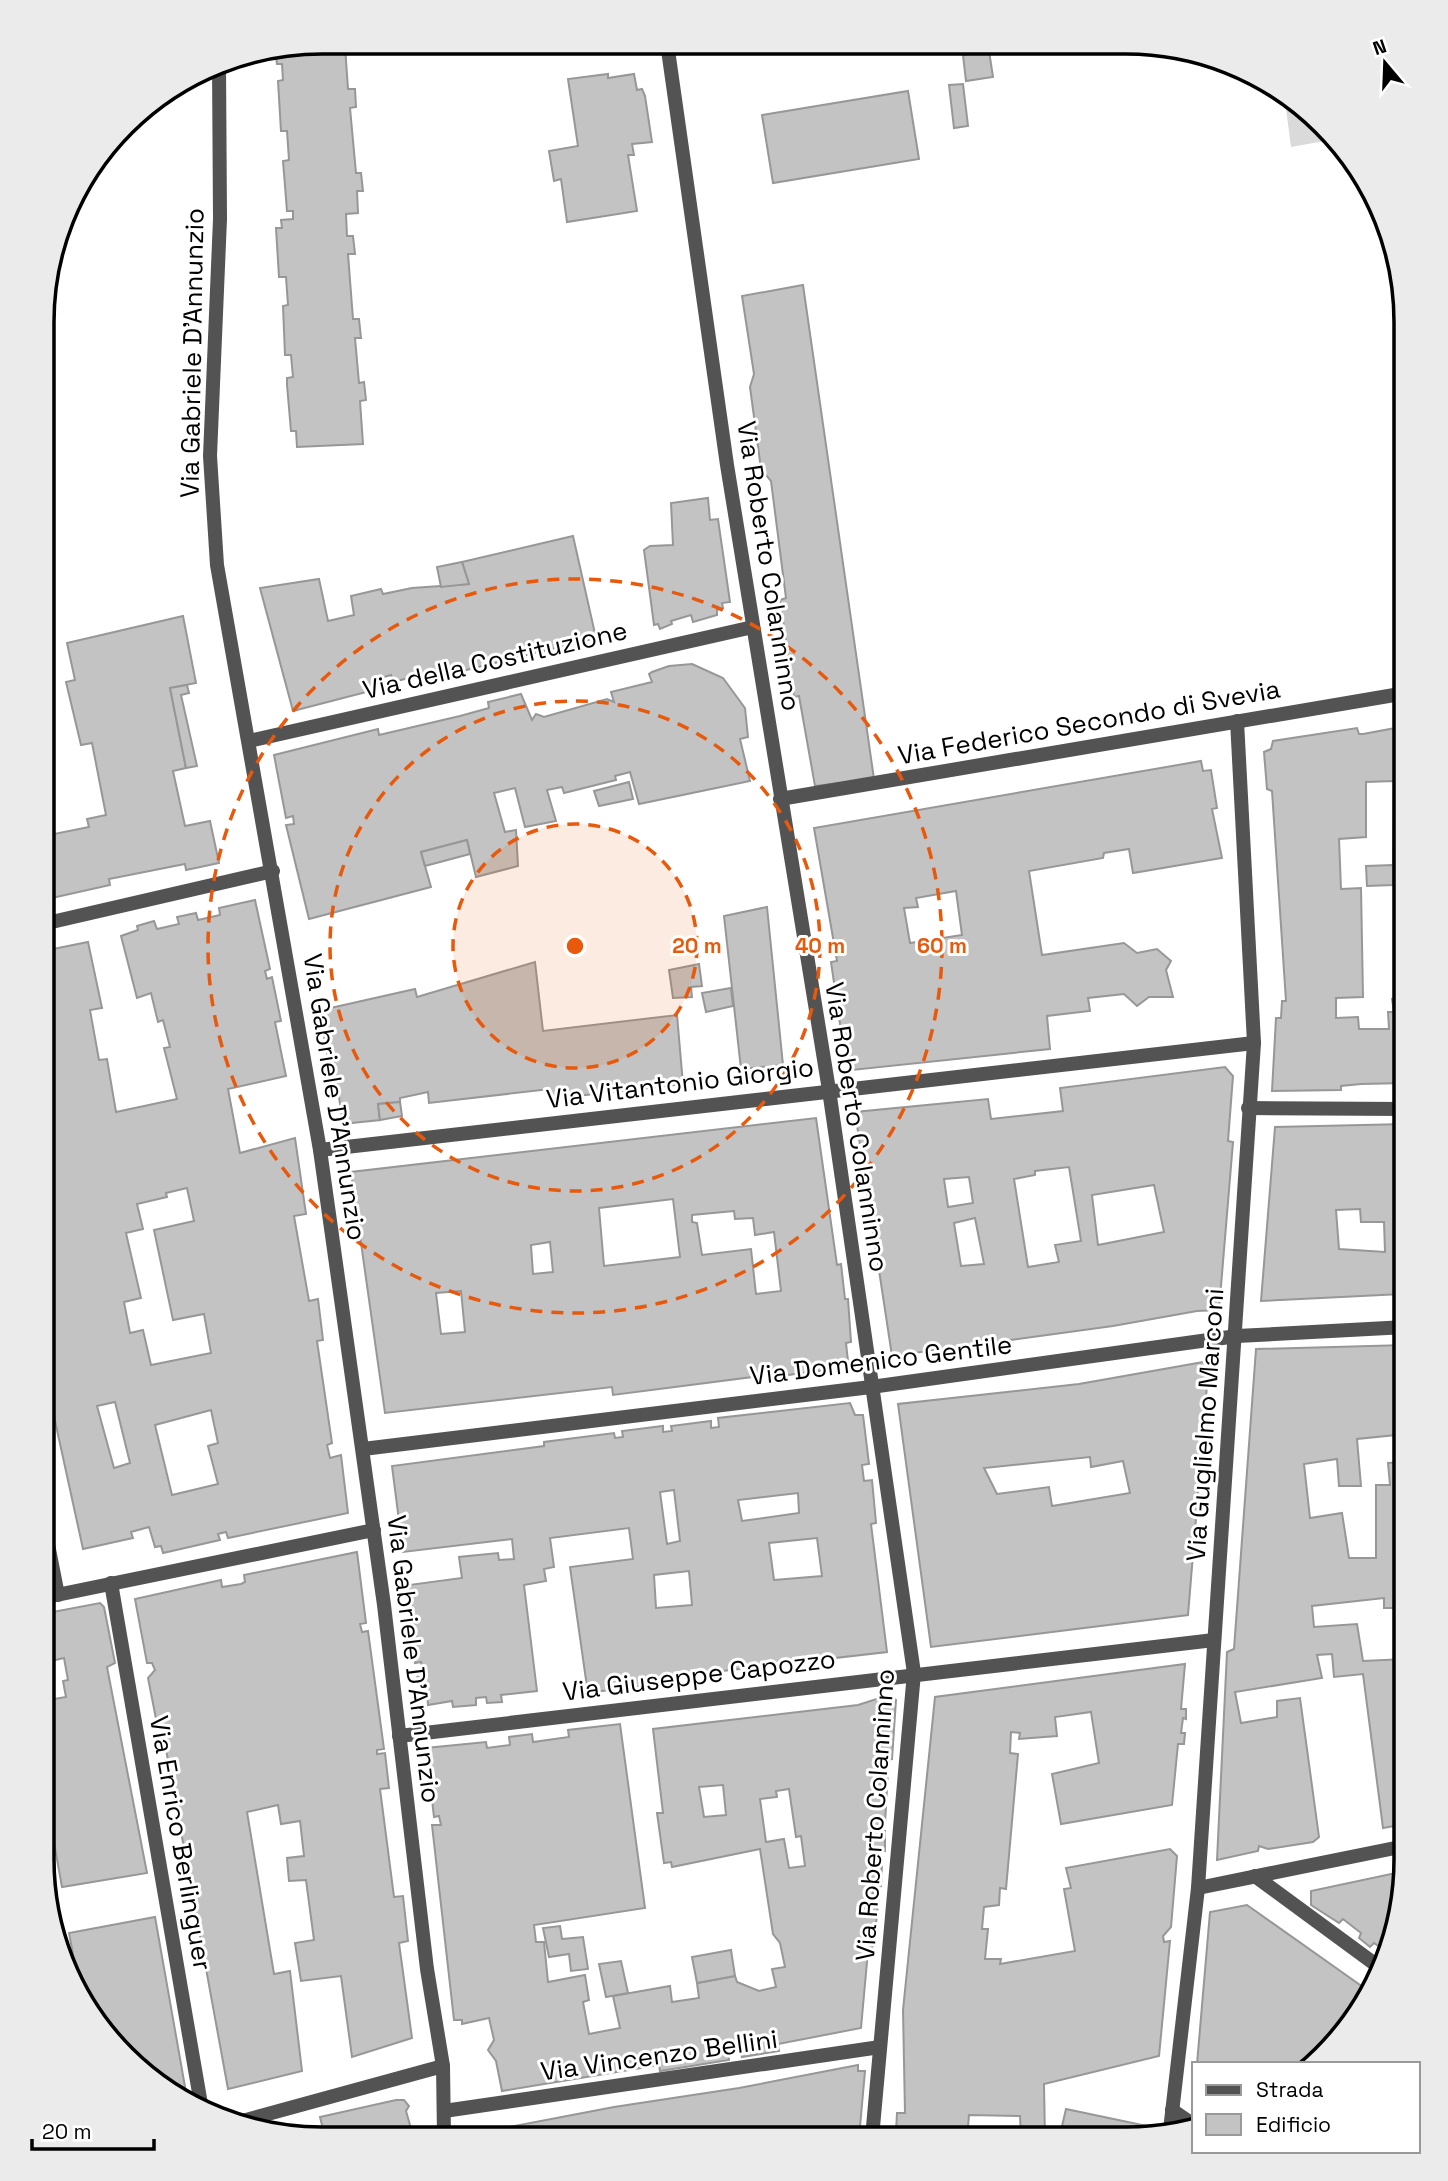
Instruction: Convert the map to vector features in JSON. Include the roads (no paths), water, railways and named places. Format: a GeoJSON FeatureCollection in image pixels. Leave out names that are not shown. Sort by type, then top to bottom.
{"type":"FeatureCollection","features":[{"type":"Feature","properties":{"kind":"street","name":"Via Roberto Colanninno"},"geometry":{"type":"LineString","coordinates":[[669,54],[753,627],[829,1090],[914,1673],[873,2127]]}},
{"type":"Feature","properties":{"kind":"street","name":"Via Gabriele D'Annunzio"},"geometry":{"type":"LineString","coordinates":[[219,75],[220,219],[210,456],[217,565],[320,1150],[374,1530],[427,1969],[443,2066],[444,2127]]}},
{"type":"Feature","properties":{"kind":"street","name":"Via della Costituzione"},"geometry":{"type":"LineString","coordinates":[[249,741],[753,627]]}},
{"type":"Feature","properties":{"kind":"street","name":"Via Federico Secondo di Svevia"},"geometry":{"type":"LineString","coordinates":[[780,799],[1394,695]]}},
{"type":"Feature","properties":{"kind":"street","name":"Via Guglielmo Marconi"},"geometry":{"type":"LineString","coordinates":[[1171,2123],[1198,1888],[1237,1336],[1248,1108],[1254,1043],[1237,722]]}},
{"type":"Feature","properties":{"kind":"street"},"geometry":{"type":"LineString","coordinates":[[54,921],[273,871]]}},
{"type":"Feature","properties":{"kind":"street","name":"Via Vitantonio Giorgio"},"geometry":{"type":"LineString","coordinates":[[320,1150],[1254,1043]]}},
{"type":"Feature","properties":{"kind":"street"},"geometry":{"type":"LineString","coordinates":[[1248,1108],[1394,1109]]}},
{"type":"Feature","properties":{"kind":"street","name":"Via Domenico Gentile"},"geometry":{"type":"LineString","coordinates":[[363,1449],[871,1387],[1237,1336],[1394,1328]]}},
{"type":"Feature","properties":{"kind":"street"},"geometry":{"type":"LineString","coordinates":[[54,1596],[374,1530]]}},
{"type":"Feature","properties":{"kind":"street"},"geometry":{"type":"LineString","coordinates":[[54,1575],[58,1595]]}},
{"type":"Feature","properties":{"kind":"street","name":"Via Enrico Berlinguer"},"geometry":{"type":"LineString","coordinates":[[111,1583],[200,2097]]}},
{"type":"Feature","properties":{"kind":"street","name":"Via Giuseppe Capozzo"},"geometry":{"type":"LineString","coordinates":[[400,1736],[914,1673],[1214,1640]]}},
{"type":"Feature","properties":{"kind":"street"},"geometry":{"type":"LineString","coordinates":[[1198,1888],[1394,1848]]}},
{"type":"Feature","properties":{"kind":"street"},"geometry":{"type":"LineString","coordinates":[[1255,1876],[1373,1962]]}},
{"type":"Feature","properties":{"kind":"street","name":"Via Vincenzo Bellini"},"geometry":{"type":"LineString","coordinates":[[444,2111],[880,2047]]}},
{"type":"Feature","properties":{"kind":"street"},"geometry":{"type":"LineString","coordinates":[[253,2118],[443,2066]]}},
{"type":"Feature","properties":{"kind":"street"},"geometry":{"type":"LineString","coordinates":[[1172,2110],[1187,2120]]}}]}
